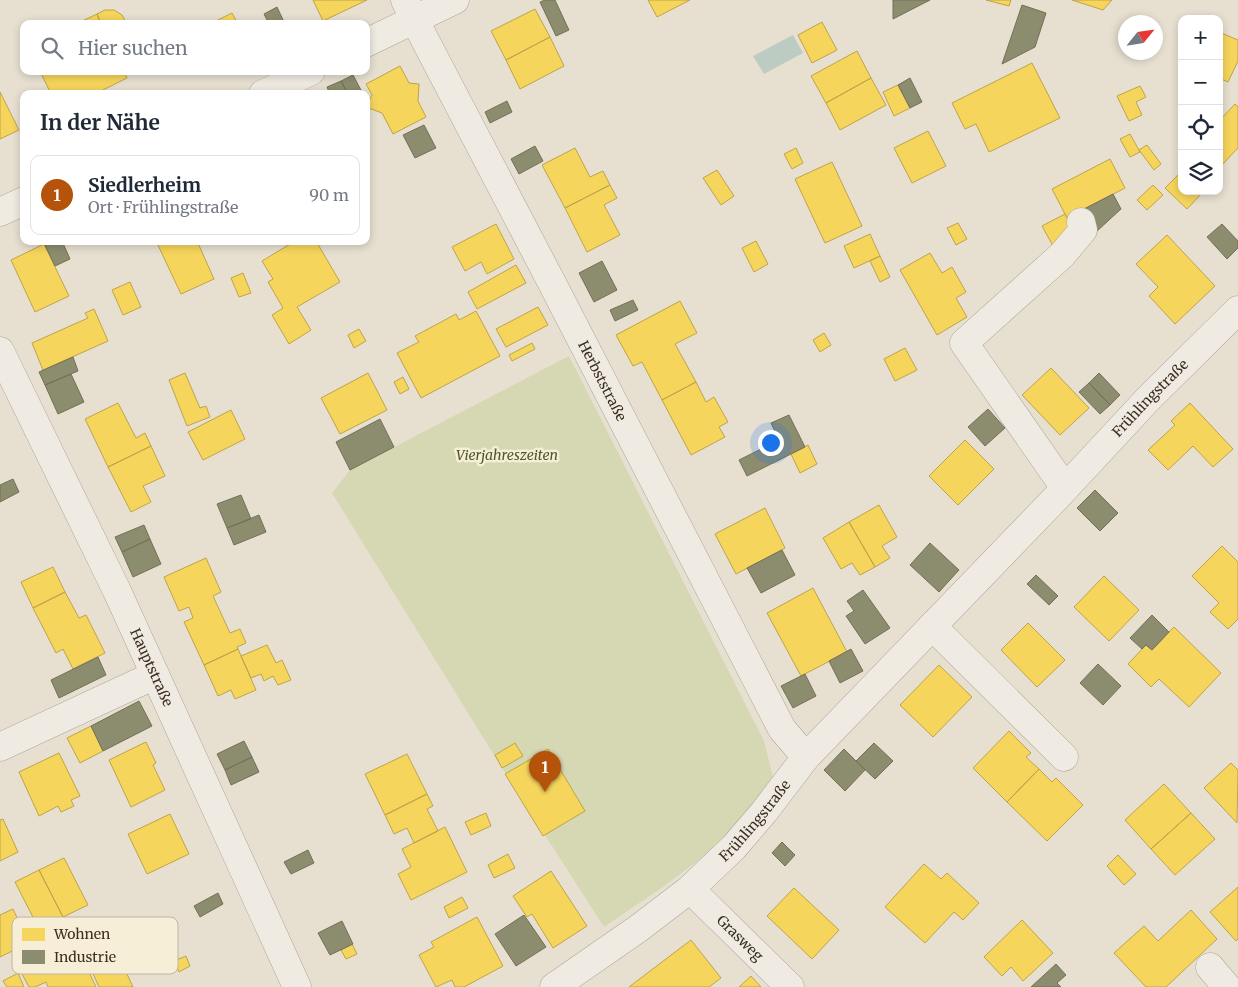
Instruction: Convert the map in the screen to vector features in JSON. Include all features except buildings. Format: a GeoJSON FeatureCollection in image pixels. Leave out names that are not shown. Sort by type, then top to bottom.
{"type":"FeatureCollection","features":[{"type":"Feature","properties":{"kind":"street"},"geometry":{"type":"LineString","coordinates":[[370,40],[409,10],[454,0]]}},
{"type":"Feature","properties":{"kind":"street","name":"Herbststraße"},"geometry":{"type":"LineString","coordinates":[[409,10],[782,729],[806,757]]}},
{"type":"Feature","properties":{"kind":"street"},"geometry":{"type":"LineString","coordinates":[[271,90],[303,75]]}},
{"type":"Feature","properties":{"kind":"street"},"geometry":{"type":"LineString","coordinates":[[0,212],[20,203]]}},
{"type":"Feature","properties":{"kind":"street"},"geometry":{"type":"LineString","coordinates":[[1065,488],[964,343],[1062,255],[1083,230],[1081,222]]}},
{"type":"Feature","properties":{"kind":"street","name":"Frühlingstraße"},"geometry":{"type":"LineString","coordinates":[[554,987],[639,928],[690,889],[734,848],[806,757],[1148,399],[1238,310]]}},
{"type":"Feature","properties":{"kind":"street","name":"Hauptstraße"},"geometry":{"type":"LineString","coordinates":[[0,352],[117,591],[297,987]]}},
{"type":"Feature","properties":{"kind":"street"},"geometry":{"type":"LineString","coordinates":[[932,626],[1064,757]]}},
{"type":"Feature","properties":{"kind":"street"},"geometry":{"type":"LineString","coordinates":[[0,747],[155,675]]}},
{"type":"Feature","properties":{"kind":"street","name":"Grasweg"},"geometry":{"type":"LineString","coordinates":[[690,889],[790,987]]}},
{"type":"Feature","properties":{"kind":"street"},"geometry":{"type":"LineString","coordinates":[[1210,967],[1227,987]]}},
{"type":"Feature","properties":{"kind":"green space","name":"Vierjahreszeiten"},"geometry":{"type":"Polygon","coordinates":[[[569,356],[764,741],[773,777],[750,809],[719,845],[660,889],[604,927],[502,768],[332,493],[350,470],[569,356]]]}},
{"type":"Feature","properties":{"kind":"shaded area"},"geometry":{"type":"Polygon","coordinates":[[[793,35],[803,53],[764,74],[753,56],[793,35]]]}},
{"type":"Feature","properties":{"kind":"place","name":"Siedlerheim"},"geometry":{"type":"Point","coordinates":[545,792]}}]}
